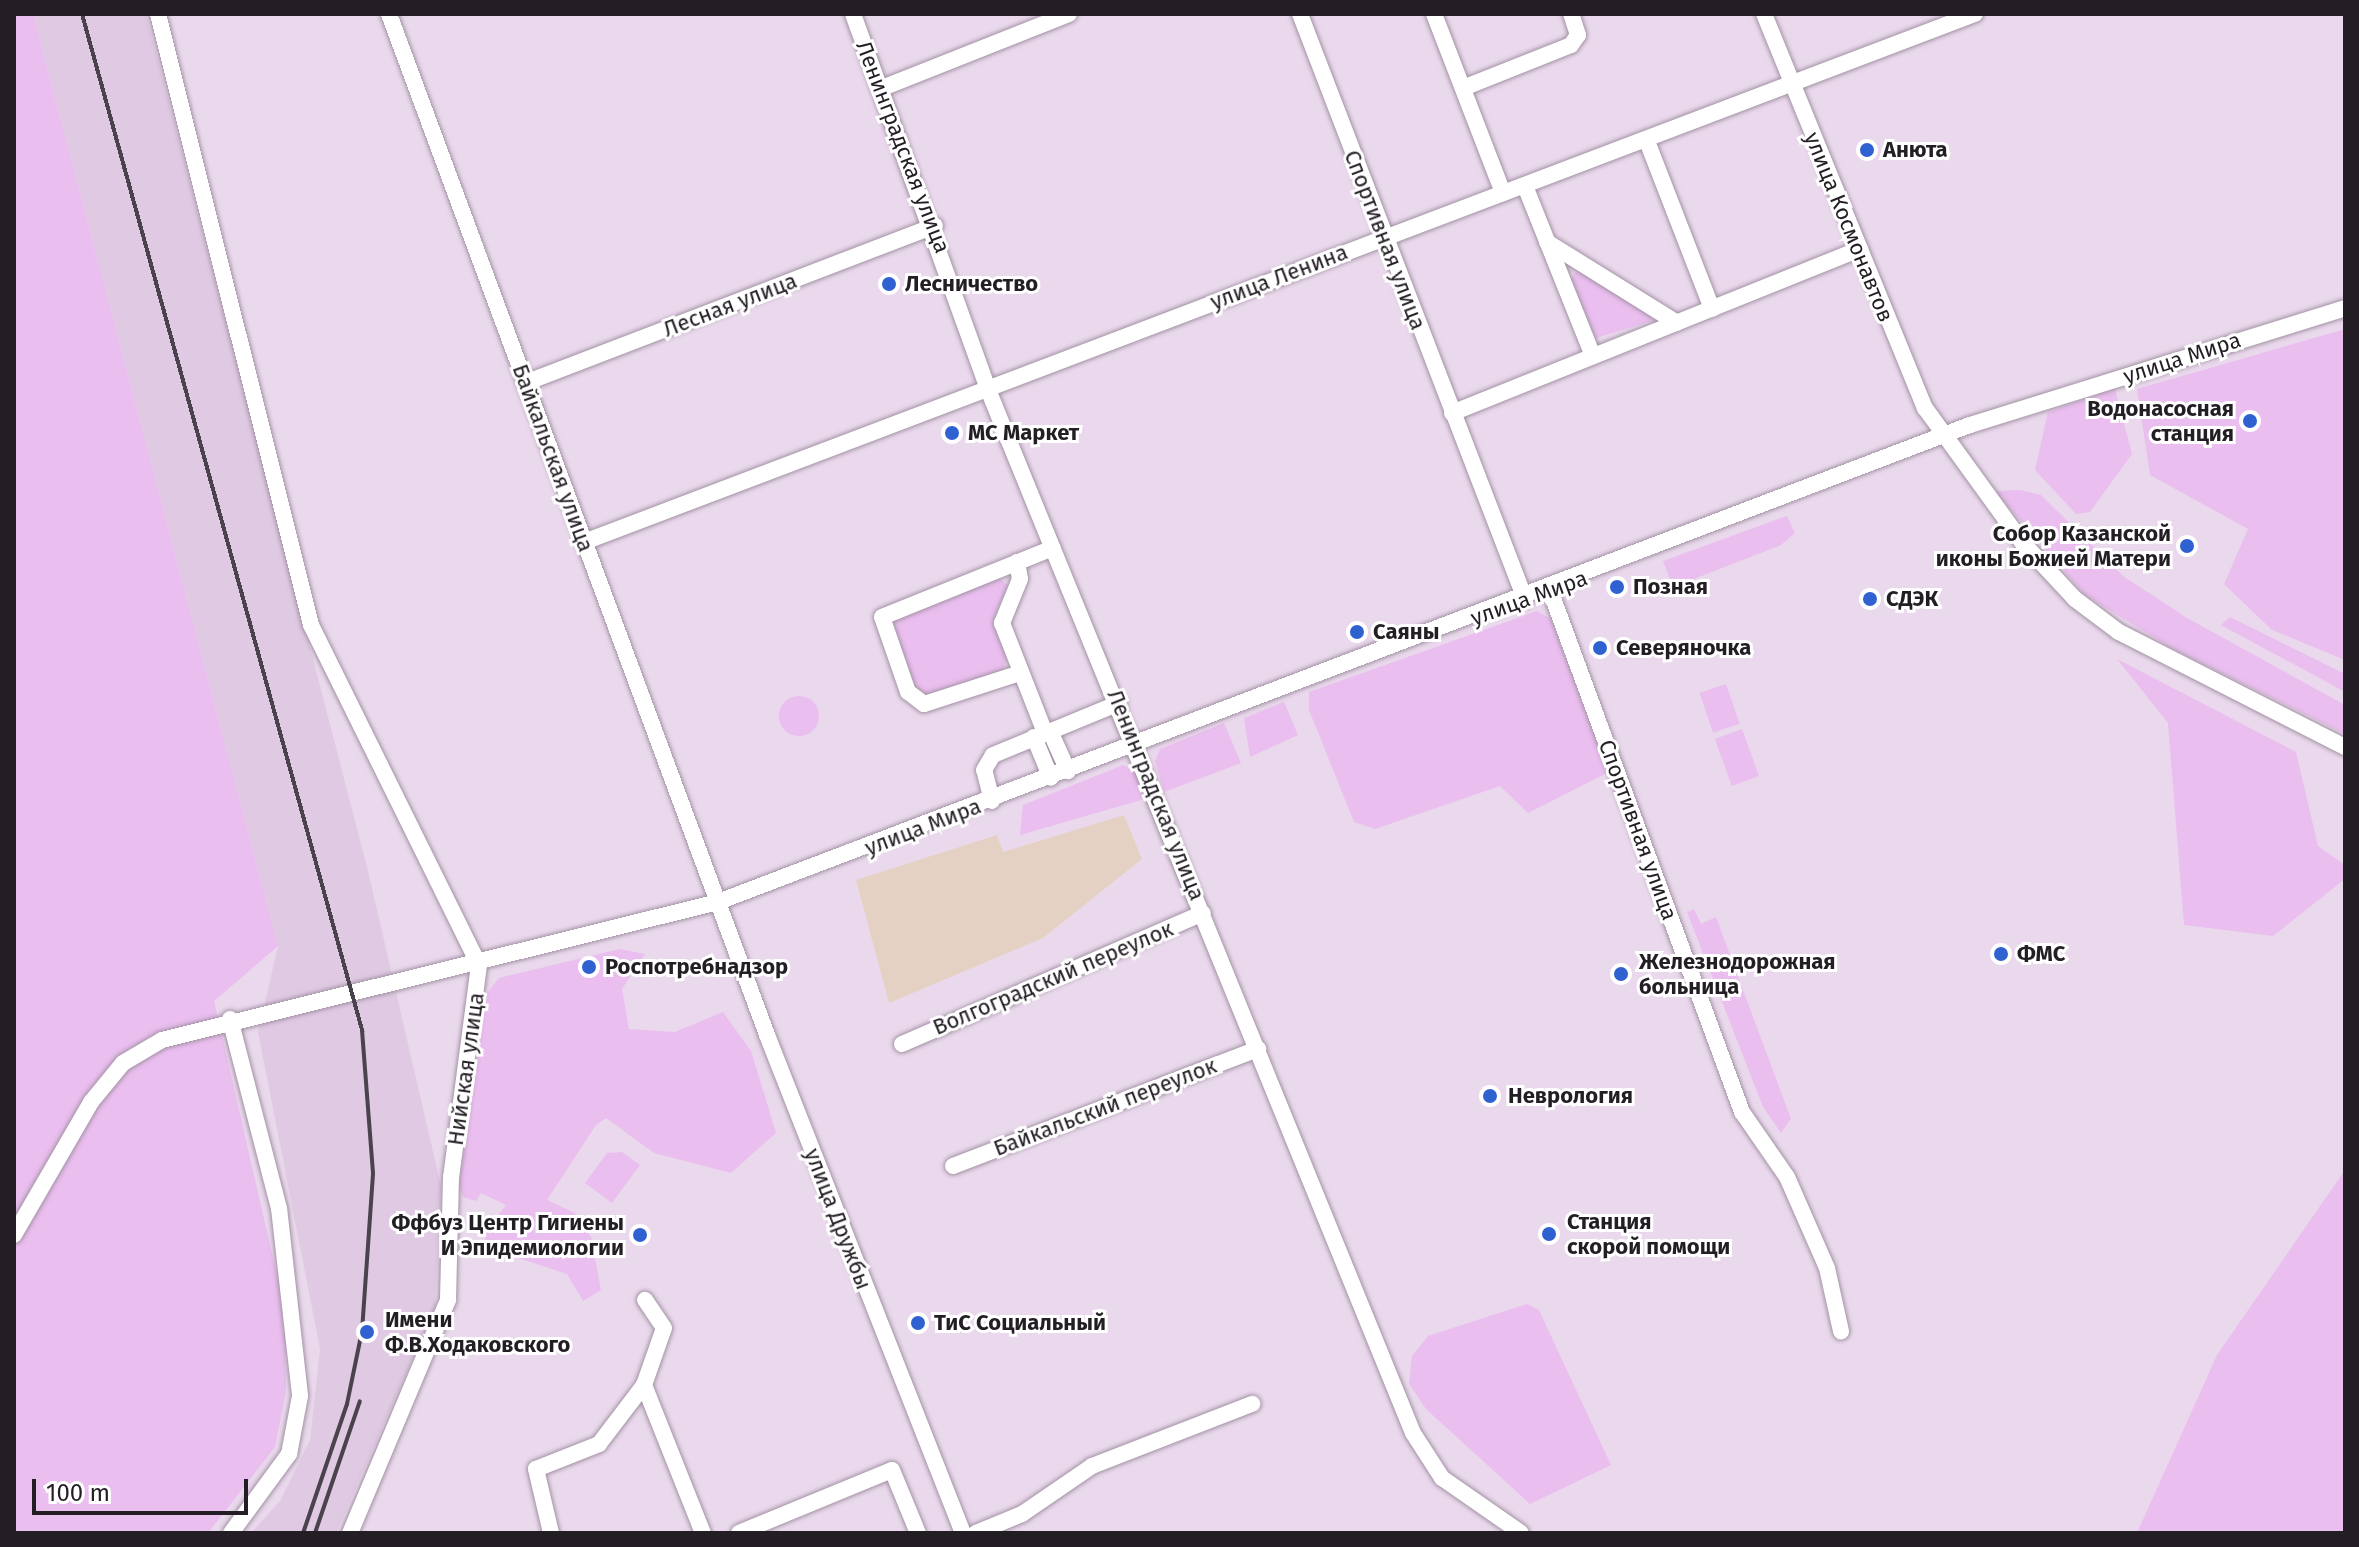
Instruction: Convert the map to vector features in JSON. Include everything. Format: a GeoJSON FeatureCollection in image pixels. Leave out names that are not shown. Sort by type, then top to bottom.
{"type":"FeatureCollection","features":[{"type":"Feature","properties":{"kind":"street","name":"Нийская улица"},"geometry":{"type":"LineString","coordinates":[[158,14],[311,625],[479,965],[451,1177],[448,1300],[350,1533]]}},
{"type":"Feature","properties":{"kind":"street","name":"Байкальская улица"},"geometry":{"type":"LineString","coordinates":[[389,14],[718,902]]}},
{"type":"Feature","properties":{"kind":"street","name":"Ленинградская улица"},"geometry":{"type":"LineString","coordinates":[[853,14],[935,226],[989,392],[1119,703],[1413,1433],[1442,1478],[1521,1533]]}},
{"type":"Feature","properties":{"kind":"street"},"geometry":{"type":"LineString","coordinates":[[882,88],[1069,14]]}},
{"type":"Feature","properties":{"kind":"street","name":"Спортивная улица"},"geometry":{"type":"LineString","coordinates":[[1300,14],[1383,237],[1525,599]]}},
{"type":"Feature","properties":{"kind":"street"},"geometry":{"type":"LineString","coordinates":[[1434,14],[1503,193]]}},
{"type":"Feature","properties":{"kind":"street"},"geometry":{"type":"LineString","coordinates":[[1463,88],[1571,45],[1578,35],[1571,14]]}},
{"type":"Feature","properties":{"kind":"street","name":"улица Космонавтов"},"geometry":{"type":"LineString","coordinates":[[1764,14],[1940,437],[2038,561],[2096,617],[2345,747]]}},
{"type":"Feature","properties":{"kind":"street","name":"улица Ленина"},"geometry":{"type":"LineString","coordinates":[[584,542],[989,392],[1383,237],[1647,141],[1975,14]]}},
{"type":"Feature","properties":{"kind":"street"},"geometry":{"type":"LineString","coordinates":[[1647,141],[1712,309]]}},
{"type":"Feature","properties":{"kind":"street"},"geometry":{"type":"LineString","coordinates":[[1525,186],[1593,356]]}},
{"type":"Feature","properties":{"kind":"street","name":"Лесная улица"},"geometry":{"type":"LineString","coordinates":[[525,383],[935,226]]}},
{"type":"Feature","properties":{"kind":"street"},"geometry":{"type":"LineString","coordinates":[[1547,242],[1677,323]]}},
{"type":"Feature","properties":{"kind":"street"},"geometry":{"type":"LineString","coordinates":[[1452,413],[1860,249]]}},
{"type":"Feature","properties":{"kind":"street","name":"улица Мира"},"geometry":{"type":"LineString","coordinates":[[14,1235],[123,1063],[162,1040],[230,1019],[479,965],[718,902],[1550,590],[1940,437],[2345,308]]}},
{"type":"Feature","properties":{"kind":"street"},"geometry":{"type":"LineString","coordinates":[[1020,673],[924,704],[908,692],[882,621],[891,608],[1053,548]]}},
{"type":"Feature","properties":{"kind":"street"},"geometry":{"type":"LineString","coordinates":[[1017,562],[1020,579],[1002,623],[1043,734],[1051,778]]}},
{"type":"Feature","properties":{"kind":"street","name":"Спортивная улица"},"geometry":{"type":"LineString","coordinates":[[1550,590],[1742,1112],[1787,1177],[1827,1268],[1841,1331]]}},
{"type":"Feature","properties":{"kind":"street"},"geometry":{"type":"LineString","coordinates":[[992,801],[986,764],[1043,734],[1119,703]]}},
{"type":"Feature","properties":{"kind":"street"},"geometry":{"type":"LineString","coordinates":[[1043,734],[1068,771]]}},
{"type":"Feature","properties":{"kind":"street","name":"улица Дружбы"},"geometry":{"type":"LineString","coordinates":[[718,902],[963,1533]]}},
{"type":"Feature","properties":{"kind":"street","name":"Волгоградский переулок"},"geometry":{"type":"LineString","coordinates":[[902,1044],[1203,913]]}},
{"type":"Feature","properties":{"kind":"street"},"geometry":{"type":"LineString","coordinates":[[230,1019],[279,1208],[300,1396],[289,1454],[231,1533]]}},
{"type":"Feature","properties":{"kind":"street","name":"Байкальский переулок"},"geometry":{"type":"LineString","coordinates":[[953,1166],[1258,1049]]}},
{"type":"Feature","properties":{"kind":"street"},"geometry":{"type":"LineString","coordinates":[[551,1533],[539,1465],[599,1444],[644,1385],[664,1328],[645,1300]]}},
{"type":"Feature","properties":{"kind":"street"},"geometry":{"type":"LineString","coordinates":[[644,1385],[703,1533]]}},
{"type":"Feature","properties":{"kind":"street"},"geometry":{"type":"LineString","coordinates":[[976,1533],[1022,1514],[1092,1466],[1252,1404]]}},
{"type":"Feature","properties":{"kind":"street"},"geometry":{"type":"LineString","coordinates":[[739,1533],[892,1470],[918,1533]]}},
{"type":"Feature","properties":{"kind":"shaded area"},"geometry":{"type":"Polygon","coordinates":[[[14,14],[33,14],[278,946],[214,1001],[285,1310],[286,1392],[275,1447],[208,1533],[14,1533],[14,14]]]}},
{"type":"Feature","properties":{"kind":"shaded area"},"geometry":{"type":"Polygon","coordinates":[[[33,14],[146,14],[368,871],[441,1186],[435,1307],[336,1533],[251,1533],[280,1501],[310,1440],[320,1349],[258,1032],[278,946],[33,14]]]}},
{"type":"Feature","properties":{"kind":"shaded area"},"geometry":{"type":"Polygon","coordinates":[[[1577,269],[1652,315],[1651,321],[1596,338],[1570,281],[1577,269]]]}},
{"type":"Feature","properties":{"kind":"shaded area"},"geometry":{"type":"Polygon","coordinates":[[[2345,329],[2345,660],[2272,630],[2224,584],[2248,529],[2150,475],[2137,389],[2345,329]]]}},
{"type":"Feature","properties":{"kind":"shaded area"},"geometry":{"type":"Polygon","coordinates":[[[2115,389],[2132,454],[2090,512],[2076,514],[2035,470],[2048,412],[2115,389]]]}},
{"type":"Feature","properties":{"kind":"shaded area"},"geometry":{"type":"Polygon","coordinates":[[[2020,490],[2041,495],[2123,576],[2187,618],[2345,705],[2345,734],[2173,649],[2085,595],[1995,491],[2020,490]]]}},
{"type":"Feature","properties":{"kind":"shaded area"},"geometry":{"type":"Polygon","coordinates":[[[1787,516],[1795,533],[1781,545],[1673,587],[1663,561],[1787,516]]]}},
{"type":"Feature","properties":{"kind":"shaded area"},"geometry":{"type":"Polygon","coordinates":[[[998,578],[1008,585],[994,618],[1007,656],[1003,672],[931,698],[915,692],[892,617],[998,578]]]}},
{"type":"Feature","properties":{"kind":"shaded area"},"geometry":{"type":"Polygon","coordinates":[[[1537,611],[1551,619],[1609,772],[1528,813],[1500,786],[1375,829],[1354,822],[1309,710],[1309,692],[1537,611]]]}},
{"type":"Feature","properties":{"kind":"shaded area"},"geometry":{"type":"Polygon","coordinates":[[[2230,617],[2345,674],[2345,692],[2221,625],[2230,617]]]}},
{"type":"Feature","properties":{"kind":"shaded area"},"geometry":{"type":"Polygon","coordinates":[[[2117,659],[2296,752],[2318,846],[2345,865],[2345,879],[2273,936],[2184,925],[2168,723],[2117,659]]]}},
{"type":"Feature","properties":{"kind":"shaded area"},"geometry":{"type":"Polygon","coordinates":[[[1726,684],[1740,724],[1713,733],[1700,693],[1726,684]]]}},
{"type":"Feature","properties":{"kind":"shaded area"},"geometry":{"type":"Polygon","coordinates":[[[799,696],[813,702],[819,716],[813,730],[799,736],[785,730],[779,716],[785,702],[799,696]]]}},
{"type":"Feature","properties":{"kind":"shaded area"},"geometry":{"type":"Polygon","coordinates":[[[1284,702],[1298,735],[1250,757],[1244,718],[1284,702]]]}},
{"type":"Feature","properties":{"kind":"shaded area"},"geometry":{"type":"Polygon","coordinates":[[[1224,723],[1241,763],[1164,792],[1155,761],[1160,749],[1224,723]]]}},
{"type":"Feature","properties":{"kind":"shaded area"},"geometry":{"type":"Polygon","coordinates":[[[1742,729],[1759,776],[1732,786],[1715,739],[1742,729]]]}},
{"type":"Feature","properties":{"kind":"shaded area"},"geometry":{"type":"Polygon","coordinates":[[[1123,765],[1135,771],[1148,798],[1020,835],[1023,805],[1123,765]]]}},
{"type":"Feature","properties":{"kind":"shaded area"},"geometry":{"type":"Polygon","coordinates":[[[1124,815],[1142,859],[1043,938],[889,1003],[856,880],[997,835],[1003,852],[1124,815]]]}},
{"type":"Feature","properties":{"kind":"shaded area"},"geometry":{"type":"Polygon","coordinates":[[[1694,909],[1701,924],[1716,917],[1791,1119],[1781,1133],[1763,1107],[1687,912],[1694,909]]]}},
{"type":"Feature","properties":{"kind":"shaded area"},"geometry":{"type":"Polygon","coordinates":[[[620,949],[645,954],[622,989],[629,1029],[675,1032],[723,1012],[751,1051],[776,1133],[731,1173],[654,1153],[606,1118],[596,1125],[547,1200],[575,1213],[591,1237],[601,1290],[583,1301],[567,1274],[485,1247],[485,1233],[506,1205],[481,1193],[476,1201],[463,1197],[459,1186],[487,993],[499,978],[620,949]]]}},
{"type":"Feature","properties":{"kind":"shaded area"},"geometry":{"type":"Polygon","coordinates":[[[622,1152],[640,1165],[612,1203],[585,1183],[607,1153],[622,1152]]]}},
{"type":"Feature","properties":{"kind":"shaded area"},"geometry":{"type":"Polygon","coordinates":[[[2345,1170],[2345,1533],[2137,1533],[2217,1355],[2345,1170]]]}},
{"type":"Feature","properties":{"kind":"shaded area"},"geometry":{"type":"Polygon","coordinates":[[[1527,1304],[1539,1310],[1611,1465],[1530,1504],[1426,1409],[1409,1384],[1412,1356],[1428,1336],[1527,1304]]]}},
{"type":"Feature","properties":{"kind":"railway"},"geometry":{"type":"LineString","coordinates":[[82,14],[362,1030],[373,1174],[362,1331],[347,1404],[303,1533]]}},
{"type":"Feature","properties":{"kind":"railway"},"geometry":{"type":"LineString","coordinates":[[315,1533],[360,1401]]}},
{"type":"Feature","properties":{"kind":"place","name":"Анюта"},"geometry":{"type":"Point","coordinates":[1867,150]}},
{"type":"Feature","properties":{"kind":"place","name":"Лесничество"},"geometry":{"type":"Point","coordinates":[889,284]}},
{"type":"Feature","properties":{"kind":"place","name":"Водонасосная станция"},"geometry":{"type":"Point","coordinates":[2250,421]}},
{"type":"Feature","properties":{"kind":"place","name":"МС Маркет"},"geometry":{"type":"Point","coordinates":[952,433]}},
{"type":"Feature","properties":{"kind":"place","name":"Собор Казанской иконы Божией Матери"},"geometry":{"type":"Point","coordinates":[2187,546]}},
{"type":"Feature","properties":{"kind":"place","name":"Позная"},"geometry":{"type":"Point","coordinates":[1617,587]}},
{"type":"Feature","properties":{"kind":"place","name":"СДЭК"},"geometry":{"type":"Point","coordinates":[1870,599]}},
{"type":"Feature","properties":{"kind":"place","name":"Саяны"},"geometry":{"type":"Point","coordinates":[1357,632]}},
{"type":"Feature","properties":{"kind":"place","name":"Северяночка"},"geometry":{"type":"Point","coordinates":[1600,648]}},
{"type":"Feature","properties":{"kind":"place","name":"ФМС"},"geometry":{"type":"Point","coordinates":[2001,954]}},
{"type":"Feature","properties":{"kind":"place","name":"Роспотребнадзор"},"geometry":{"type":"Point","coordinates":[589,967]}},
{"type":"Feature","properties":{"kind":"place","name":"Железнодорожная больница"},"geometry":{"type":"Point","coordinates":[1621,974]}},
{"type":"Feature","properties":{"kind":"place","name":"Неврология"},"geometry":{"type":"Point","coordinates":[1490,1096]}},
{"type":"Feature","properties":{"kind":"place","name":"Станция скорой помощи"},"geometry":{"type":"Point","coordinates":[1549,1234]}},
{"type":"Feature","properties":{"kind":"place","name":"Ффбуз Центр Гигиены И Эпидемиологии"},"geometry":{"type":"Point","coordinates":[640,1235]}},
{"type":"Feature","properties":{"kind":"place","name":"ТиС Социальный"},"geometry":{"type":"Point","coordinates":[918,1323]}},
{"type":"Feature","properties":{"kind":"place","name":"Имени Ф.В.Ходаковского"},"geometry":{"type":"Point","coordinates":[367,1332]}}]}
